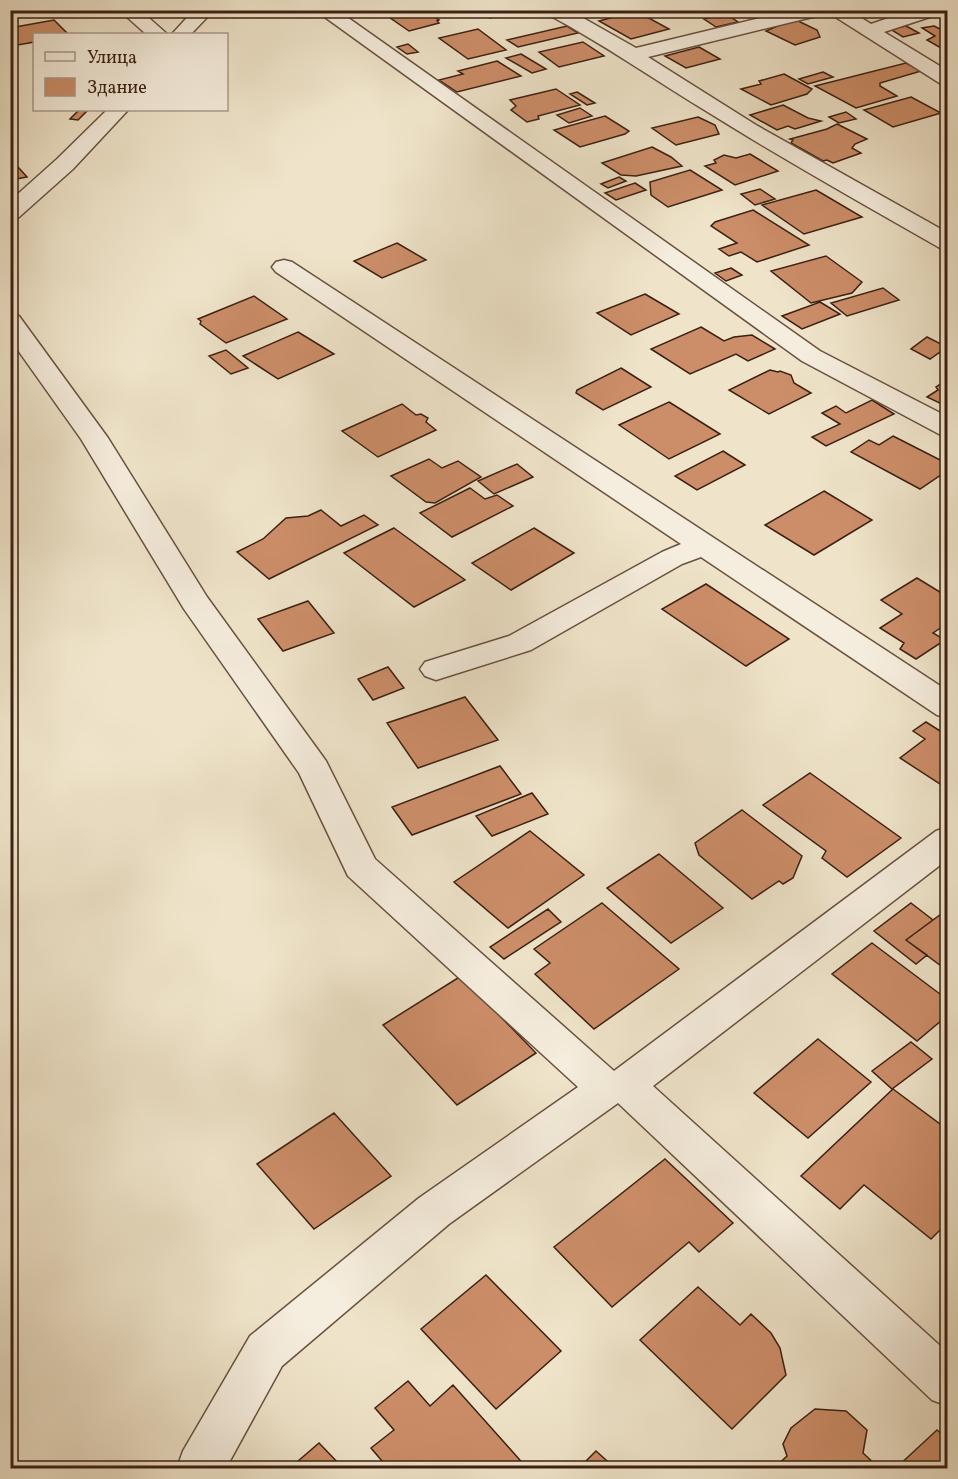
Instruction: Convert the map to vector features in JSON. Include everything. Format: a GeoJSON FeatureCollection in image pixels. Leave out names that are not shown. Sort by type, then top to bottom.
{"type":"FeatureCollection","features":[{"type":"Feature","properties":{"kind":"street"},"geometry":{"type":"LineString","coordinates":[[128,10],[156,33]]}},
{"type":"Feature","properties":{"kind":"street"},"geometry":{"type":"LineString","coordinates":[[182,33],[205,10]]}},
{"type":"Feature","properties":{"kind":"street"},"geometry":{"type":"LineString","coordinates":[[324,10],[541,162],[812,357],[948,428]]}},
{"type":"Feature","properties":{"kind":"street"},"geometry":{"type":"LineString","coordinates":[[554,10],[600,34],[652,70],[749,129],[948,243]]}},
{"type":"Feature","properties":{"kind":"street"},"geometry":{"type":"LineString","coordinates":[[633,55],[818,10]]}},
{"type":"Feature","properties":{"kind":"street"},"geometry":{"type":"LineString","coordinates":[[835,10],[948,80]]}},
{"type":"Feature","properties":{"kind":"street"},"geometry":{"type":"LineString","coordinates":[[868,31],[930,11],[948,18]]}},
{"type":"Feature","properties":{"kind":"street"},"geometry":{"type":"LineString","coordinates":[[10,213],[65,164],[117,111]]}},
{"type":"Feature","properties":{"kind":"street"},"geometry":{"type":"LineString","coordinates":[[284,267],[948,707]]}},
{"type":"Feature","properties":{"kind":"street"},"geometry":{"type":"LineString","coordinates":[[10,321],[94,438],[195,602],[314,769],[361,867],[616,1087],[948,1384]]}},
{"type":"Feature","properties":{"kind":"street"},"geometry":{"type":"LineString","coordinates":[[436,669],[520,643],[672,558],[703,545]]}},
{"type":"Feature","properties":{"kind":"street"},"geometry":{"type":"LineString","coordinates":[[200,1468],[266,1352],[434,1211],[616,1087],[948,840]]}},
{"type":"Feature","properties":{"kind":"building"},"geometry":{"type":"Polygon","coordinates":[[[407,10],[424,10],[439,20],[437,21],[439,23],[409,31],[386,15],[407,10]]]}},
{"type":"Feature","properties":{"kind":"building"},"geometry":{"type":"Polygon","coordinates":[[[478,10],[521,10],[490,18],[478,10]]]}},
{"type":"Feature","properties":{"kind":"building"},"geometry":{"type":"Polygon","coordinates":[[[681,10],[718,10],[687,16],[681,10]]]}},
{"type":"Feature","properties":{"kind":"building"},"geometry":{"type":"Polygon","coordinates":[[[636,11],[669,29],[631,39],[599,21],[636,11]]]}},
{"type":"Feature","properties":{"kind":"building"},"geometry":{"type":"Polygon","coordinates":[[[726,14],[738,22],[716,27],[704,19],[726,14]]]}},
{"type":"Feature","properties":{"kind":"building"},"geometry":{"type":"Polygon","coordinates":[[[794,19],[817,30],[820,37],[795,45],[766,31],[794,19]]]}},
{"type":"Feature","properties":{"kind":"building"},"geometry":{"type":"Polygon","coordinates":[[[54,20],[67,33],[33,33],[33,42],[12,46],[10,28],[54,20]]]}},
{"type":"Feature","properties":{"kind":"building"},"geometry":{"type":"Polygon","coordinates":[[[567,26],[578,33],[518,47],[507,40],[567,26]]]}},
{"type":"Feature","properties":{"kind":"building"},"geometry":{"type":"Polygon","coordinates":[[[906,26],[919,33],[903,37],[890,29],[906,26]]]}},
{"type":"Feature","properties":{"kind":"building"},"geometry":{"type":"Polygon","coordinates":[[[934,26],[948,33],[948,52],[927,40],[935,36],[922,28],[934,26]]]}},
{"type":"Feature","properties":{"kind":"building"},"geometry":{"type":"Polygon","coordinates":[[[478,29],[506,50],[468,59],[439,38],[478,29]]]}},
{"type":"Feature","properties":{"kind":"building"},"geometry":{"type":"Polygon","coordinates":[[[583,42],[604,56],[559,67],[539,52],[583,42]]]}},
{"type":"Feature","properties":{"kind":"building"},"geometry":{"type":"Polygon","coordinates":[[[408,44],[418,52],[407,54],[397,47],[408,44]]]}},
{"type":"Feature","properties":{"kind":"building"},"geometry":{"type":"Polygon","coordinates":[[[699,47],[720,59],[686,68],[665,56],[699,47]]]}},
{"type":"Feature","properties":{"kind":"building"},"geometry":{"type":"Polygon","coordinates":[[[521,54],[546,69],[532,73],[506,58],[521,54]]]}},
{"type":"Feature","properties":{"kind":"building"},"geometry":{"type":"Polygon","coordinates":[[[497,61],[521,76],[457,92],[439,80],[463,74],[458,71],[497,61]]]}},
{"type":"Feature","properties":{"kind":"building"},"geometry":{"type":"Polygon","coordinates":[[[906,63],[921,71],[880,83],[880,86],[897,96],[856,108],[815,86],[906,63]]]}},
{"type":"Feature","properties":{"kind":"building"},"geometry":{"type":"Polygon","coordinates":[[[823,72],[833,77],[808,84],[799,79],[823,72]]]}},
{"type":"Feature","properties":{"kind":"building"},"geometry":{"type":"Polygon","coordinates":[[[784,74],[812,89],[807,94],[771,105],[741,89],[761,84],[759,81],[784,74]]]}},
{"type":"Feature","properties":{"kind":"building"},"geometry":{"type":"Polygon","coordinates":[[[556,89],[580,105],[538,116],[539,119],[527,122],[511,110],[516,106],[510,100],[556,89]]]}},
{"type":"Feature","properties":{"kind":"building"},"geometry":{"type":"Polygon","coordinates":[[[577,92],[595,103],[587,105],[570,94],[577,92]]]}},
{"type":"Feature","properties":{"kind":"building"},"geometry":{"type":"Polygon","coordinates":[[[911,97],[941,113],[893,127],[864,110],[911,97]]]}},
{"type":"Feature","properties":{"kind":"building"},"geometry":{"type":"Polygon","coordinates":[[[783,105],[808,118],[821,121],[795,129],[788,126],[777,130],[750,115],[783,105]]]}},
{"type":"Feature","properties":{"kind":"building"},"geometry":{"type":"Polygon","coordinates":[[[580,108],[592,116],[569,123],[557,115],[580,108]]]}},
{"type":"Feature","properties":{"kind":"building"},"geometry":{"type":"Polygon","coordinates":[[[78,111],[87,111],[78,120],[70,119],[78,111]]]}},
{"type":"Feature","properties":{"kind":"building"},"geometry":{"type":"Polygon","coordinates":[[[846,112],[856,119],[839,123],[829,117],[846,112]]]}},
{"type":"Feature","properties":{"kind":"building"},"geometry":{"type":"Polygon","coordinates":[[[605,116],[629,131],[580,147],[554,130],[605,116]]]}},
{"type":"Feature","properties":{"kind":"building"},"geometry":{"type":"Polygon","coordinates":[[[698,117],[715,125],[719,134],[676,145],[652,128],[698,117]]]}},
{"type":"Feature","properties":{"kind":"building"},"geometry":{"type":"Polygon","coordinates":[[[837,124],[867,139],[855,144],[852,148],[861,153],[833,163],[823,161],[791,143],[793,140],[790,139],[837,124]]]}},
{"type":"Feature","properties":{"kind":"building"},"geometry":{"type":"Polygon","coordinates":[[[652,147],[682,166],[636,176],[621,175],[602,163],[652,147]]]}},
{"type":"Feature","properties":{"kind":"building"},"geometry":{"type":"Polygon","coordinates":[[[750,154],[778,171],[735,185],[705,166],[716,163],[714,160],[724,155],[736,158],[750,154]]]}},
{"type":"Feature","properties":{"kind":"building"},"geometry":{"type":"Polygon","coordinates":[[[10,158],[27,177],[11,180],[10,183],[10,158]]]}},
{"type":"Feature","properties":{"kind":"building"},"geometry":{"type":"Polygon","coordinates":[[[690,170],[722,190],[668,207],[651,195],[650,182],[690,170]]]}},
{"type":"Feature","properties":{"kind":"building"},"geometry":{"type":"Polygon","coordinates":[[[619,177],[626,181],[608,188],[601,184],[619,177]]]}},
{"type":"Feature","properties":{"kind":"building"},"geometry":{"type":"Polygon","coordinates":[[[635,183],[646,190],[616,200],[605,193],[635,183]]]}},
{"type":"Feature","properties":{"kind":"building"},"geometry":{"type":"Polygon","coordinates":[[[760,189],[775,199],[755,205],[741,194],[760,189]]]}},
{"type":"Feature","properties":{"kind":"building"},"geometry":{"type":"Polygon","coordinates":[[[816,190],[862,217],[804,234],[762,205],[816,190]]]}},
{"type":"Feature","properties":{"kind":"building"},"geometry":{"type":"Polygon","coordinates":[[[753,210],[809,245],[757,262],[741,252],[729,256],[719,249],[737,243],[711,226],[715,222],[753,210]]]}},
{"type":"Feature","properties":{"kind":"building"},"geometry":{"type":"Polygon","coordinates":[[[397,243],[426,260],[382,278],[354,261],[397,243]]]}},
{"type":"Feature","properties":{"kind":"building"},"geometry":{"type":"Polygon","coordinates":[[[826,256],[862,282],[852,293],[811,303],[771,271],[826,256]]]}},
{"type":"Feature","properties":{"kind":"building"},"geometry":{"type":"Polygon","coordinates":[[[731,268],[742,275],[726,281],[715,273],[731,268]]]}},
{"type":"Feature","properties":{"kind":"building"},"geometry":{"type":"Polygon","coordinates":[[[883,288],[899,300],[847,316],[831,303],[883,288]]]}},
{"type":"Feature","properties":{"kind":"building"},"geometry":{"type":"Polygon","coordinates":[[[645,294],[679,314],[631,335],[597,313],[645,294]]]}},
{"type":"Feature","properties":{"kind":"building"},"geometry":{"type":"Polygon","coordinates":[[[254,296],[287,319],[226,343],[200,324],[201,321],[198,319],[254,296]]]}},
{"type":"Feature","properties":{"kind":"building"},"geometry":{"type":"Polygon","coordinates":[[[820,302],[840,314],[802,329],[782,316],[820,302]]]}},
{"type":"Feature","properties":{"kind":"building"},"geometry":{"type":"Polygon","coordinates":[[[701,327],[724,341],[734,337],[752,335],[775,349],[748,361],[736,354],[690,374],[651,349],[701,327]]]}},
{"type":"Feature","properties":{"kind":"building"},"geometry":{"type":"Polygon","coordinates":[[[298,332],[334,354],[278,379],[243,356],[298,332]]]}},
{"type":"Feature","properties":{"kind":"building"},"geometry":{"type":"Polygon","coordinates":[[[927,337],[947,347],[930,359],[911,349],[927,337]]]}},
{"type":"Feature","properties":{"kind":"building"},"geometry":{"type":"Polygon","coordinates":[[[226,350],[248,368],[231,374],[209,356],[226,350]]]}},
{"type":"Feature","properties":{"kind":"building"},"geometry":{"type":"Polygon","coordinates":[[[621,368],[651,387],[603,410],[576,393],[577,390],[621,368]]]}},
{"type":"Feature","properties":{"kind":"building"},"geometry":{"type":"Polygon","coordinates":[[[770,370],[791,375],[794,383],[811,393],[769,414],[729,390],[770,370]]]}},
{"type":"Feature","properties":{"kind":"building"},"geometry":{"type":"Polygon","coordinates":[[[948,379],[948,407],[927,397],[938,390],[936,387],[948,379]]]}},
{"type":"Feature","properties":{"kind":"building"},"geometry":{"type":"Polygon","coordinates":[[[872,400],[894,414],[826,446],[812,437],[840,424],[822,413],[836,406],[846,413],[872,400]]]}},
{"type":"Feature","properties":{"kind":"building"},"geometry":{"type":"Polygon","coordinates":[[[669,402],[720,434],[669,459],[619,425],[669,402]]]}},
{"type":"Feature","properties":{"kind":"building"},"geometry":{"type":"Polygon","coordinates":[[[402,404],[416,415],[421,414],[428,418],[426,422],[436,430],[378,457],[342,431],[402,404]]]}},
{"type":"Feature","properties":{"kind":"building"},"geometry":{"type":"Polygon","coordinates":[[[893,436],[948,464],[948,470],[920,489],[851,452],[869,440],[879,445],[893,436]]]}},
{"type":"Feature","properties":{"kind":"building"},"geometry":{"type":"Polygon","coordinates":[[[723,451],[745,465],[697,490],[675,476],[723,451]]]}},
{"type":"Feature","properties":{"kind":"building"},"geometry":{"type":"Polygon","coordinates":[[[429,459],[442,468],[458,461],[481,477],[435,503],[426,502],[391,476],[429,459]]]}},
{"type":"Feature","properties":{"kind":"building"},"geometry":{"type":"Polygon","coordinates":[[[517,464],[533,477],[494,494],[478,481],[517,464]]]}},
{"type":"Feature","properties":{"kind":"building"},"geometry":{"type":"Polygon","coordinates":[[[470,488],[485,499],[497,495],[513,506],[452,537],[420,513],[470,488]]]}},
{"type":"Feature","properties":{"kind":"building"},"geometry":{"type":"Polygon","coordinates":[[[824,491],[872,520],[814,555],[765,525],[824,491]]]}},
{"type":"Feature","properties":{"kind":"building"},"geometry":{"type":"Polygon","coordinates":[[[321,510],[341,526],[364,515],[378,525],[269,579],[237,552],[263,539],[286,518],[308,516],[321,510]]]}},
{"type":"Feature","properties":{"kind":"building"},"geometry":{"type":"Polygon","coordinates":[[[394,528],[465,580],[414,607],[344,553],[394,528]]]}},
{"type":"Feature","properties":{"kind":"building"},"geometry":{"type":"Polygon","coordinates":[[[534,528],[574,553],[511,590],[472,563],[534,528]]]}},
{"type":"Feature","properties":{"kind":"building"},"geometry":{"type":"Polygon","coordinates":[[[917,578],[948,597],[948,623],[933,633],[945,640],[916,659],[900,649],[904,643],[880,628],[902,614],[881,600],[917,578]]]}},
{"type":"Feature","properties":{"kind":"building"},"geometry":{"type":"Polygon","coordinates":[[[706,584],[789,639],[746,666],[662,609],[706,584]]]}},
{"type":"Feature","properties":{"kind":"building"},"geometry":{"type":"Polygon","coordinates":[[[308,601],[334,633],[283,651],[258,619],[308,601]]]}},
{"type":"Feature","properties":{"kind":"building"},"geometry":{"type":"Polygon","coordinates":[[[388,667],[404,688],[373,700],[358,679],[388,667]]]}},
{"type":"Feature","properties":{"kind":"building"},"geometry":{"type":"Polygon","coordinates":[[[465,697],[498,740],[418,768],[387,723],[465,697]]]}},
{"type":"Feature","properties":{"kind":"building"},"geometry":{"type":"Polygon","coordinates":[[[926,722],[948,736],[946,788],[900,758],[925,739],[913,731],[926,722]]]}},
{"type":"Feature","properties":{"kind":"building"},"geometry":{"type":"Polygon","coordinates":[[[500,766],[521,794],[412,835],[392,807],[500,766]]]}},
{"type":"Feature","properties":{"kind":"building"},"geometry":{"type":"Polygon","coordinates":[[[810,773],[901,838],[847,877],[822,858],[826,851],[763,805],[810,773]]]}},
{"type":"Feature","properties":{"kind":"building"},"geometry":{"type":"Polygon","coordinates":[[[532,793],[548,814],[492,836],[476,816],[532,793]]]}},
{"type":"Feature","properties":{"kind":"building"},"geometry":{"type":"Polygon","coordinates":[[[742,810],[802,856],[793,878],[783,884],[779,881],[752,899],[699,855],[695,843],[742,810]]]}},
{"type":"Feature","properties":{"kind":"building"},"geometry":{"type":"Polygon","coordinates":[[[530,831],[584,875],[508,928],[454,882],[530,831]]]}},
{"type":"Feature","properties":{"kind":"building"},"geometry":{"type":"Polygon","coordinates":[[[659,854],[723,908],[671,943],[607,888],[659,854]]]}},
{"type":"Feature","properties":{"kind":"building"},"geometry":{"type":"Polygon","coordinates":[[[602,903],[679,969],[594,1029],[535,974],[550,963],[534,949],[602,903]]]}},
{"type":"Feature","properties":{"kind":"building"},"geometry":{"type":"Polygon","coordinates":[[[911,903],[933,920],[906,940],[927,955],[916,964],[874,931],[911,903]]]}},
{"type":"Feature","properties":{"kind":"building"},"geometry":{"type":"Polygon","coordinates":[[[548,909],[561,922],[504,959],[490,947],[548,909]]]}},
{"type":"Feature","properties":{"kind":"building"},"geometry":{"type":"Polygon","coordinates":[[[948,909],[948,971],[906,940],[948,909]]]}},
{"type":"Feature","properties":{"kind":"building"},"geometry":{"type":"Polygon","coordinates":[[[872,943],[948,1000],[948,1015],[917,1041],[832,974],[872,943]]]}},
{"type":"Feature","properties":{"kind":"building"},"geometry":{"type":"Polygon","coordinates":[[[461,976],[536,1053],[457,1105],[383,1025],[461,976]]]}},
{"type":"Feature","properties":{"kind":"building"},"geometry":{"type":"Polygon","coordinates":[[[818,1039],[871,1082],[808,1138],[754,1093],[818,1039]]]}},
{"type":"Feature","properties":{"kind":"building"},"geometry":{"type":"Polygon","coordinates":[[[911,1042],[932,1059],[892,1089],[872,1071],[911,1042]]]}},
{"type":"Feature","properties":{"kind":"building"},"geometry":{"type":"Polygon","coordinates":[[[893,1089],[948,1130],[948,1222],[931,1239],[864,1185],[840,1209],[801,1176],[893,1089]]]}},
{"type":"Feature","properties":{"kind":"building"},"geometry":{"type":"Polygon","coordinates":[[[334,1113],[391,1176],[314,1229],[257,1164],[334,1113]]]}},
{"type":"Feature","properties":{"kind":"building"},"geometry":{"type":"Polygon","coordinates":[[[665,1159],[733,1223],[699,1252],[689,1242],[612,1307],[554,1247],[665,1159]]]}},
{"type":"Feature","properties":{"kind":"building"},"geometry":{"type":"Polygon","coordinates":[[[486,1275],[561,1351],[496,1409],[421,1329],[486,1275]]]}},
{"type":"Feature","properties":{"kind":"building"},"geometry":{"type":"Polygon","coordinates":[[[698,1287],[740,1325],[751,1314],[771,1333],[780,1348],[786,1375],[732,1429],[640,1340],[698,1287]]]}},
{"type":"Feature","properties":{"kind":"building"},"geometry":{"type":"Polygon","coordinates":[[[408,1381],[430,1406],[453,1385],[527,1468],[388,1468],[371,1448],[394,1430],[375,1408],[408,1381]]]}},
{"type":"Feature","properties":{"kind":"building"},"geometry":{"type":"Polygon","coordinates":[[[815,1409],[846,1411],[867,1430],[863,1453],[879,1468],[774,1468],[787,1456],[783,1444],[791,1428],[815,1409]]]}},
{"type":"Feature","properties":{"kind":"building"},"geometry":{"type":"Polygon","coordinates":[[[937,1430],[948,1439],[948,1468],[896,1468],[937,1430]]]}},
{"type":"Feature","properties":{"kind":"building"},"geometry":{"type":"Polygon","coordinates":[[[319,1443],[343,1468],[290,1468],[319,1443]]]}},
{"type":"Feature","properties":{"kind":"building"},"geometry":{"type":"Polygon","coordinates":[[[596,1451],[615,1468],[579,1468],[596,1451]]]}}]}
